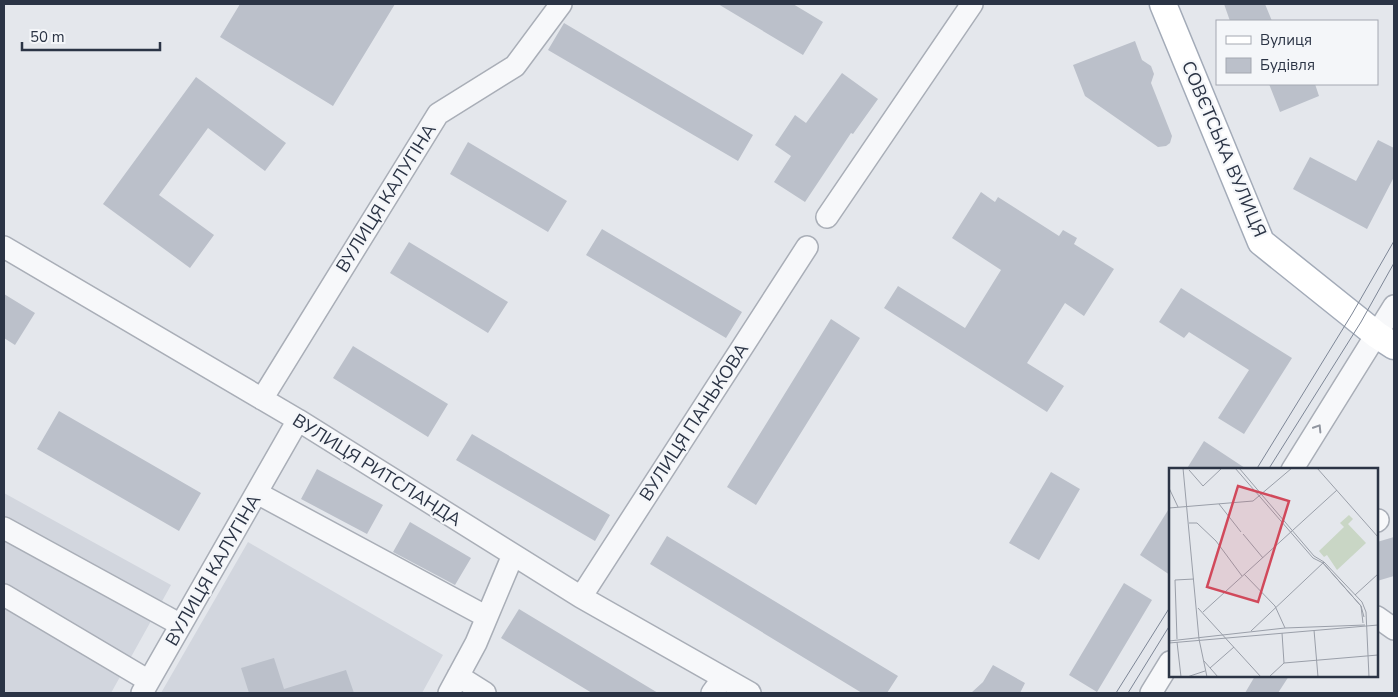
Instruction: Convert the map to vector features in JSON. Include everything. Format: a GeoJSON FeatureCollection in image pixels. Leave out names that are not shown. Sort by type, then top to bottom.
{"type":"FeatureCollection","features":[{"type":"Feature","properties":{"kind":"main road","name":"СОВЄТСЬКА ВУЛИЦЯ"},"geometry":{"type":"LineString","coordinates":[[1163,4],[1261,242],[1386,341]]}},
{"type":"Feature","properties":{"kind":"street","name":"ВУЛИЦЯ КАЛУГІНА"},"geometry":{"type":"LineString","coordinates":[[262,399],[438,114],[515,66],[561,4]]}},
{"type":"Feature","properties":{"kind":"street"},"geometry":{"type":"LineString","coordinates":[[827,217],[972,4]]}},
{"type":"Feature","properties":{"kind":"street","name":"ВУЛИЦЯ ПАНЬКОВА"},"geometry":{"type":"LineString","coordinates":[[581,597],[807,246]]}},
{"type":"Feature","properties":{"kind":"street","name":"ВУЛИЦЯ РИТСЛАНДА"},"geometry":{"type":"LineString","coordinates":[[4,247],[298,420],[581,597],[717,686],[750,693]]}},
{"type":"Feature","properties":{"kind":"street"},"geometry":{"type":"LineString","coordinates":[[1293,468],[1386,341],[1394,306]]}},
{"type":"Feature","properties":{"kind":"street","name":"ВУЛИЦЯ КАЛУГІНА"},"geometry":{"type":"LineString","coordinates":[[145,687],[298,420]]}},
{"type":"Feature","properties":{"kind":"street"},"geometry":{"type":"LineString","coordinates":[[257,494],[487,617]]}},
{"type":"Feature","properties":{"kind":"street"},"geometry":{"type":"LineString","coordinates":[[4,528],[181,625]]}},
{"type":"Feature","properties":{"kind":"street"},"geometry":{"type":"LineString","coordinates":[[485,693],[453,685],[487,617],[513,555]]}},
{"type":"Feature","properties":{"kind":"street"},"geometry":{"type":"LineString","coordinates":[[4,595],[145,687]]}},
{"type":"Feature","properties":{"kind":"street"},"geometry":{"type":"LineString","coordinates":[[1378,618],[1394,628]]}},
{"type":"Feature","properties":{"kind":"street"},"geometry":{"type":"LineString","coordinates":[[1151,693],[1169,664]]}},
{"type":"Feature","properties":{"kind":"shaded area"},"geometry":{"type":"Polygon","coordinates":[[[4,493],[171,585],[111,693],[4,693],[4,493]]]}},
{"type":"Feature","properties":{"kind":"shaded area"},"geometry":{"type":"Polygon","coordinates":[[[248,542],[443,655],[422,693],[161,693],[248,542]]]}},
{"type":"Feature","properties":{"kind":"building"},"geometry":{"type":"Polygon","coordinates":[[[240,4],[395,4],[333,106],[220,37],[240,4]]]}},
{"type":"Feature","properties":{"kind":"building"},"geometry":{"type":"Polygon","coordinates":[[[718,4],[793,4],[823,22],[803,55],[718,4]]]}},
{"type":"Feature","properties":{"kind":"building"},"geometry":{"type":"Polygon","coordinates":[[[1224,4],[1265,4],[1272,20],[1230,20],[1224,4]]]}},
{"type":"Feature","properties":{"kind":"building"},"geometry":{"type":"Polygon","coordinates":[[[564,23],[753,135],[738,161],[548,50],[564,23]]]}},
{"type":"Feature","properties":{"kind":"building"},"geometry":{"type":"Polygon","coordinates":[[[1135,41],[1142,60],[1151,66],[1154,74],[1151,83],[1172,136],[1170,143],[1166,146],[1158,147],[1085,96],[1073,65],[1135,41]]]}},
{"type":"Feature","properties":{"kind":"building"},"geometry":{"type":"Polygon","coordinates":[[[842,73],[878,99],[853,134],[851,133],[805,202],[774,182],[791,156],[775,145],[795,115],[806,123],[842,73]]]}},
{"type":"Feature","properties":{"kind":"building"},"geometry":{"type":"Polygon","coordinates":[[[196,77],[286,143],[265,171],[208,128],[159,195],[214,235],[190,268],[103,204],[196,77]]]}},
{"type":"Feature","properties":{"kind":"building"},"geometry":{"type":"Polygon","coordinates":[[[1269,85],[1315,85],[1319,96],[1280,112],[1269,85]]]}},
{"type":"Feature","properties":{"kind":"building"},"geometry":{"type":"Polygon","coordinates":[[[1378,140],[1394,148],[1394,177],[1367,229],[1293,189],[1310,157],[1356,181],[1378,140]]]}},
{"type":"Feature","properties":{"kind":"building"},"geometry":{"type":"Polygon","coordinates":[[[468,142],[567,201],[548,232],[450,174],[468,142]]]}},
{"type":"Feature","properties":{"kind":"building"},"geometry":{"type":"Polygon","coordinates":[[[981,192],[995,202],[998,197],[1059,236],[1063,230],[1077,238],[1074,244],[1114,269],[1084,316],[1065,303],[1027,363],[1064,386],[1047,412],[884,308],[898,286],[965,328],[1001,270],[952,238],[981,192]]]}},
{"type":"Feature","properties":{"kind":"building"},"geometry":{"type":"Polygon","coordinates":[[[602,229],[742,312],[726,338],[586,255],[602,229]]]}},
{"type":"Feature","properties":{"kind":"building"},"geometry":{"type":"Polygon","coordinates":[[[409,242],[508,302],[488,333],[390,273],[409,242]]]}},
{"type":"Feature","properties":{"kind":"building"},"geometry":{"type":"Polygon","coordinates":[[[1181,288],[1292,358],[1244,434],[1218,418],[1249,370],[1189,332],[1184,338],[1159,322],[1181,288]]]}},
{"type":"Feature","properties":{"kind":"building"},"geometry":{"type":"Polygon","coordinates":[[[4,294],[35,313],[15,345],[4,338],[4,294]]]}},
{"type":"Feature","properties":{"kind":"building"},"geometry":{"type":"Polygon","coordinates":[[[831,319],[860,338],[756,505],[727,487],[831,319]]]}},
{"type":"Feature","properties":{"kind":"building"},"geometry":{"type":"Polygon","coordinates":[[[353,346],[448,404],[428,437],[333,378],[353,346]]]}},
{"type":"Feature","properties":{"kind":"building"},"geometry":{"type":"Polygon","coordinates":[[[59,411],[201,493],[179,531],[37,449],[59,411]]]}},
{"type":"Feature","properties":{"kind":"building"},"geometry":{"type":"Polygon","coordinates":[[[472,434],[610,515],[595,541],[456,460],[472,434]]]}},
{"type":"Feature","properties":{"kind":"building"},"geometry":{"type":"Polygon","coordinates":[[[1204,441],[1245,468],[1187,468],[1204,441]]]}},
{"type":"Feature","properties":{"kind":"building"},"geometry":{"type":"Polygon","coordinates":[[[317,469],[383,505],[367,534],[301,499],[317,469]]]}},
{"type":"Feature","properties":{"kind":"building"},"geometry":{"type":"Polygon","coordinates":[[[1051,472],[1080,489],[1039,560],[1009,543],[1051,472]]]}},
{"type":"Feature","properties":{"kind":"building"},"geometry":{"type":"Polygon","coordinates":[[[1169,509],[1169,574],[1140,555],[1169,509]]]}},
{"type":"Feature","properties":{"kind":"building"},"geometry":{"type":"Polygon","coordinates":[[[410,522],[471,558],[455,585],[393,552],[410,522]]]}},
{"type":"Feature","properties":{"kind":"building"},"geometry":{"type":"Polygon","coordinates":[[[667,536],[898,676],[887,693],[862,693],[650,564],[667,536]]]}},
{"type":"Feature","properties":{"kind":"building"},"geometry":{"type":"Polygon","coordinates":[[[1394,537],[1394,576],[1378,581],[1378,542],[1394,537]]]}},
{"type":"Feature","properties":{"kind":"building"},"geometry":{"type":"Polygon","coordinates":[[[1124,583],[1152,600],[1097,692],[1069,675],[1124,583]]]}},
{"type":"Feature","properties":{"kind":"building"},"geometry":{"type":"Polygon","coordinates":[[[519,609],[658,693],[592,693],[501,638],[519,609]]]}},
{"type":"Feature","properties":{"kind":"building"},"geometry":{"type":"Polygon","coordinates":[[[274,658],[284,689],[346,670],[354,693],[249,693],[241,668],[274,658]]]}},
{"type":"Feature","properties":{"kind":"building"},"geometry":{"type":"Polygon","coordinates":[[[993,665],[1025,683],[1020,693],[971,693],[983,682],[993,665]]]}},
{"type":"Feature","properties":{"kind":"building"},"geometry":{"type":"Polygon","coordinates":[[[1254,677],[1288,677],[1278,693],[1245,693],[1254,677]]]}},
{"type":"Feature","properties":{"kind":"tram line"},"geometry":{"type":"LineString","coordinates":[[1257,468],[1352,314],[1394,241]]}},
{"type":"Feature","properties":{"kind":"tram line"},"geometry":{"type":"LineString","coordinates":[[1269,468],[1361,322],[1394,263]]}},
{"type":"Feature","properties":{"kind":"tram line"},"geometry":{"type":"LineString","coordinates":[[1116,693],[1169,609]]}},
{"type":"Feature","properties":{"kind":"tram line"},"geometry":{"type":"LineString","coordinates":[[1128,693],[1169,627]]}}]}
